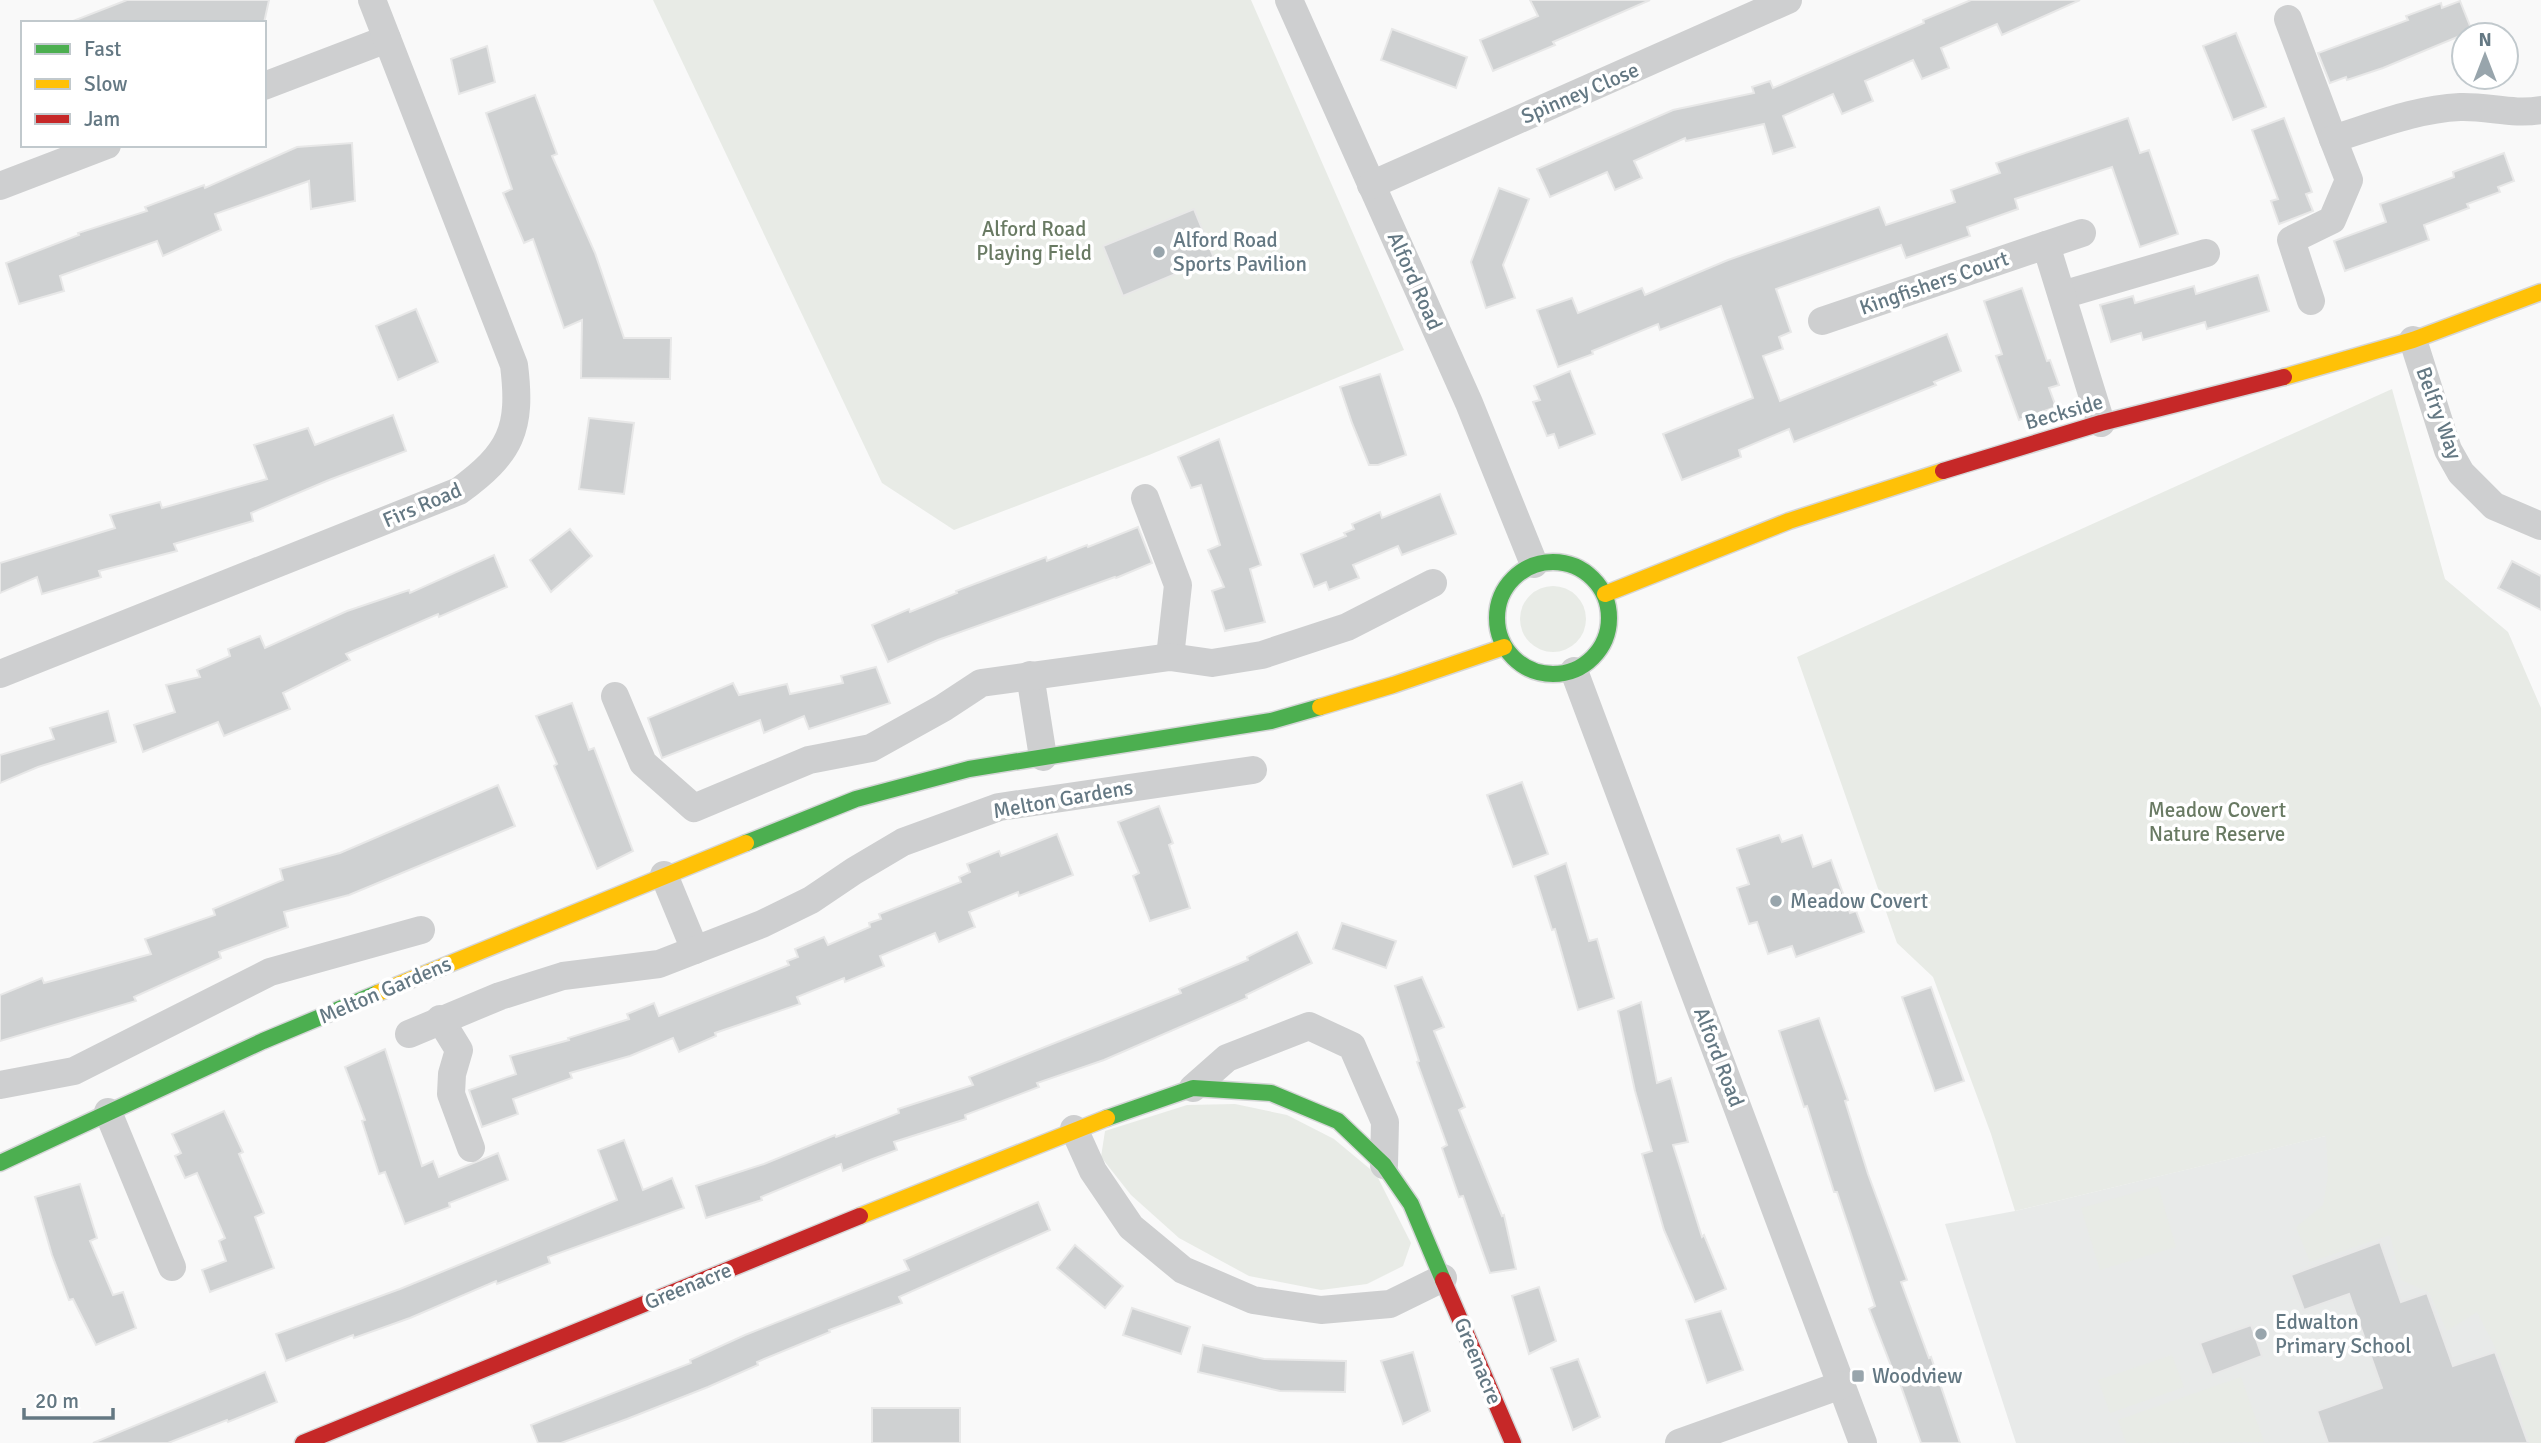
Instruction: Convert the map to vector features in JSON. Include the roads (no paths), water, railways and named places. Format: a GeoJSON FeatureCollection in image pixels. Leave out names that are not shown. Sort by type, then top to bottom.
{"type":"FeatureCollection","features":[{"type":"Feature","properties":{"kind":"street","name":"Firs Road"},"geometry":{"type":"LineString","coordinates":[[0,674],[459,491],[484,474],[511,437],[518,397],[514,365],[372,0]]}},
{"type":"Feature","properties":{"kind":"street","name":"Alford Road"},"geometry":{"type":"LineString","coordinates":[[1289,0],[1469,403],[1534,564]]}},
{"type":"Feature","properties":{"kind":"street","name":"Spinney Close"},"geometry":{"type":"LineString","coordinates":[[1371,185],[1788,0]]}},
{"type":"Feature","properties":{"kind":"street"},"geometry":{"type":"LineString","coordinates":[[2288,19],[2348,180],[2332,220],[2291,240],[2311,301]]}},
{"type":"Feature","properties":{"kind":"street"},"geometry":{"type":"LineString","coordinates":[[266,85],[387,39]]}},
{"type":"Feature","properties":{"kind":"street"},"geometry":{"type":"LineString","coordinates":[[2333,139],[2426,110],[2463,107],[2522,113],[2541,110]]}},
{"type":"Feature","properties":{"kind":"street"},"geometry":{"type":"LineString","coordinates":[[0,186],[102,147]]}},
{"type":"Feature","properties":{"kind":"street","name":"Kingfishers Court"},"geometry":{"type":"LineString","coordinates":[[1822,321],[2082,233]]}},
{"type":"Feature","properties":{"kind":"street"},"geometry":{"type":"LineString","coordinates":[[2046,245],[2101,423]]}},
{"type":"Feature","properties":{"kind":"street"},"geometry":{"type":"LineString","coordinates":[[2062,295],[2206,253]]}},
{"type":"Feature","properties":{"kind":"street","name":"Beckside"},"geometry":{"type":"LineString","coordinates":[[1605,594],[1789,521],[1989,456],[2101,423],[2330,365],[2413,340],[2541,292]]}},
{"type":"Feature","properties":{"kind":"street","name":"Belfry Way"},"geometry":{"type":"LineString","coordinates":[[2413,340],[2448,450],[2461,473],[2494,506],[2541,526]]}},
{"type":"Feature","properties":{"kind":"street"},"geometry":{"type":"LineString","coordinates":[[1145,498],[1178,585],[1170,657]]}},
{"type":"Feature","properties":{"kind":"street"},"geometry":{"type":"LineString","coordinates":[[1562,561],[1588,572],[1605,594],[1610,617],[1606,639],[1593,658],[1574,671],[1555,675],[1535,672],[1517,662],[1504,647],[1496,624],[1499,599],[1513,578],[1534,564],[1562,561]]}},
{"type":"Feature","properties":{"kind":"street"},"geometry":{"type":"LineString","coordinates":[[615,695],[643,762],[694,808],[809,760],[871,748],[943,708],[981,683],[1170,657],[1212,663],[1262,655],[1348,627],[1433,583]]}},
{"type":"Feature","properties":{"kind":"street","name":"Melton Gardens"},"geometry":{"type":"LineString","coordinates":[[0,1163],[263,1041],[664,875],[856,799],[969,769],[1271,721],[1393,685],[1504,647]]}},
{"type":"Feature","properties":{"kind":"street","name":"Alford Road"},"geometry":{"type":"LineString","coordinates":[[1574,671],[1863,1443]]}},
{"type":"Feature","properties":{"kind":"street"},"geometry":{"type":"LineString","coordinates":[[1030,675],[1043,757]]}},
{"type":"Feature","properties":{"kind":"street","name":"Melton Gardens"},"geometry":{"type":"LineString","coordinates":[[409,1034],[500,996],[563,976],[659,964],[762,925],[811,900],[853,871],[903,842],[999,807],[1253,769]]}},
{"type":"Feature","properties":{"kind":"street"},"geometry":{"type":"LineString","coordinates":[[664,875],[695,950]]}},
{"type":"Feature","properties":{"kind":"street","name":"Melton Gardens"},"geometry":{"type":"LineString","coordinates":[[0,1085],[74,1070],[270,972],[421,930]]}},
{"type":"Feature","properties":{"kind":"street"},"geometry":{"type":"LineString","coordinates":[[440,1019],[459,1050],[452,1074],[451,1094],[471,1148]]}},
{"type":"Feature","properties":{"kind":"street","name":"Greenacre"},"geometry":{"type":"LineString","coordinates":[[303,1443],[1074,1129],[1193,1088],[1227,1058],[1309,1026],[1352,1046],[1385,1122],[1384,1165]]}},
{"type":"Feature","properties":{"kind":"street","name":"Greenacre"},"geometry":{"type":"LineString","coordinates":[[1193,1088],[1271,1093],[1338,1121],[1384,1165],[1411,1204],[1513,1443]]}},
{"type":"Feature","properties":{"kind":"street"},"geometry":{"type":"LineString","coordinates":[[108,1112],[172,1267]]}},
{"type":"Feature","properties":{"kind":"street"},"geometry":{"type":"LineString","coordinates":[[1074,1129],[1093,1171],[1131,1227],[1183,1270],[1254,1300],[1321,1310],[1390,1304],[1443,1278]]}},
{"type":"Feature","properties":{"kind":"street"},"geometry":{"type":"LineString","coordinates":[[1679,1443],[1841,1385]]}},
{"type":"Feature","properties":{"kind":"place","name":"Alford Road Sports Pavilion"},"geometry":{"type":"Point","coordinates":[1159,252]}},
{"type":"Feature","properties":{"kind":"place","name":"Meadow Covert"},"geometry":{"type":"Point","coordinates":[1776,901]}},
{"type":"Feature","properties":{"kind":"place","name":"Edwalton Primary School"},"geometry":{"type":"Point","coordinates":[2261,1334]}},
{"type":"Feature","properties":{"kind":"place","name":"Woodview"},"geometry":{"type":"Point","coordinates":[1858,1376]}},
{"type":"Feature","properties":{"kind":"park label","name":"Alford Road Playing Field"},"geometry":{"type":"Point","coordinates":[1034,241]}},
{"type":"Feature","properties":{"kind":"park label","name":"Meadow Covert Nature Reserve"},"geometry":{"type":"Point","coordinates":[2217,822]}}]}
